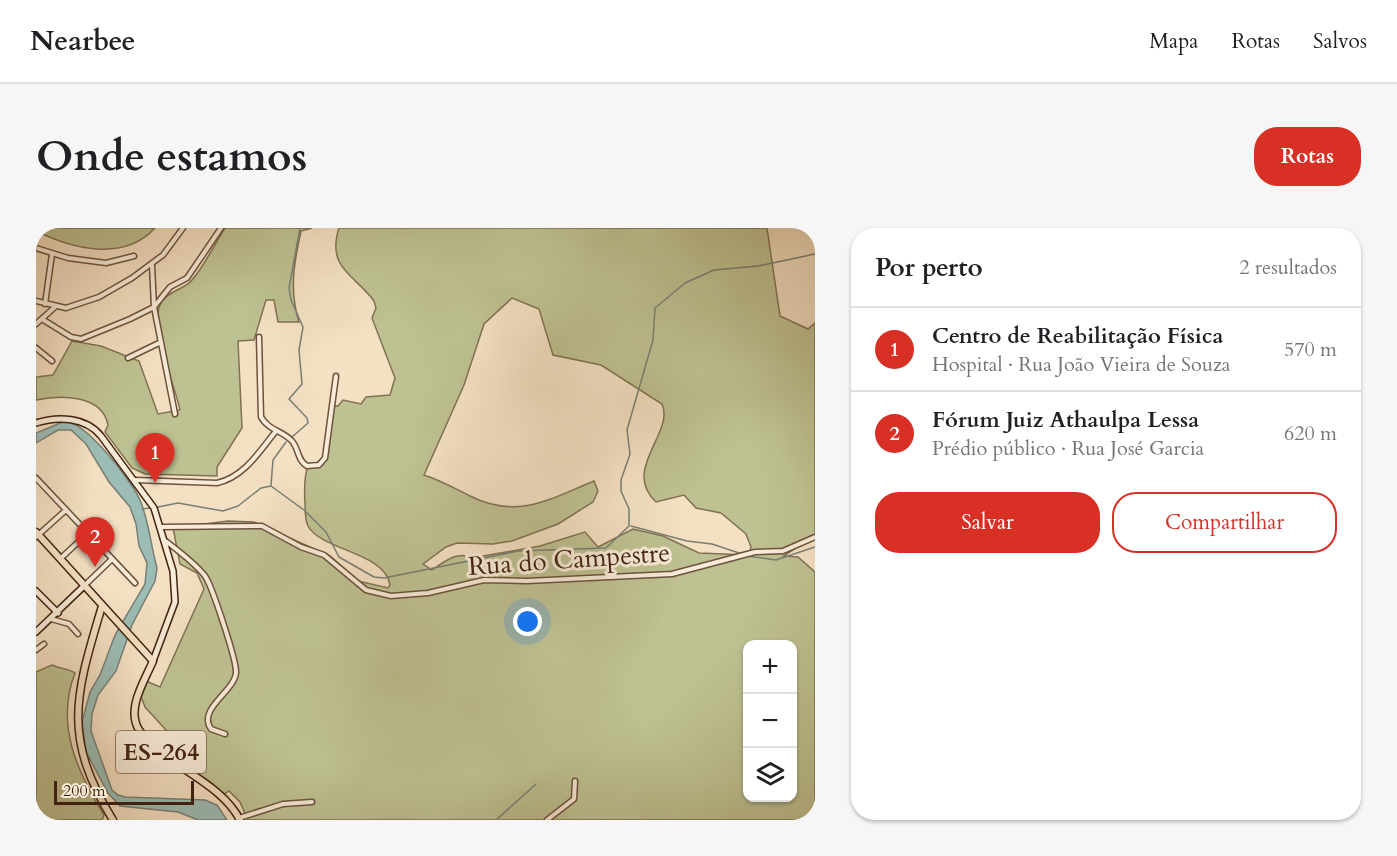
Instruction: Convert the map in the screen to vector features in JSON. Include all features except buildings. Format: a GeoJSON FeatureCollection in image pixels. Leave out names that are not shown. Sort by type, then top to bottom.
{"type":"FeatureCollection","features":[{"type":"Feature","properties":{"kind":"main road"},"geometry":{"type":"LineString","coordinates":[[37,535],[153,662]]}},
{"type":"Feature","properties":{"kind":"main road","name":"ES-264"},"geometry":{"type":"LineString","coordinates":[[102,606],[79,690],[77,721],[84,763],[113,820]]}},
{"type":"Feature","properties":{"kind":"main road","name":"ES-264"},"geometry":{"type":"LineString","coordinates":[[153,662],[134,710],[136,725],[143,736],[163,754],[226,800],[239,819]]}},
{"type":"Feature","properties":{"kind":"street"},"geometry":{"type":"LineString","coordinates":[[36,301],[56,306],[75,306],[99,297],[152,264],[169,250],[183,228]]}},
{"type":"Feature","properties":{"kind":"street"},"geometry":{"type":"LineString","coordinates":[[42,319],[71,337],[85,339],[153,307],[170,287],[189,277],[221,228]]}},
{"type":"Feature","properties":{"kind":"street"},"geometry":{"type":"LineString","coordinates":[[36,248],[79,260],[111,263],[134,256]]}},
{"type":"Feature","properties":{"kind":"street"},"geometry":{"type":"LineString","coordinates":[[45,304],[52,254]]}},
{"type":"Feature","properties":{"kind":"street"},"geometry":{"type":"LineString","coordinates":[[152,264],[153,307],[175,414]]}},
{"type":"Feature","properties":{"kind":"street"},"geometry":{"type":"LineString","coordinates":[[36,324],[56,306]]}},
{"type":"Feature","properties":{"kind":"street"},"geometry":{"type":"LineString","coordinates":[[258,337],[260,412],[263,422],[292,442],[303,464],[312,467],[323,462],[336,376]]}},
{"type":"Feature","properties":{"kind":"street"},"geometry":{"type":"LineString","coordinates":[[128,358],[159,343]]}},
{"type":"Feature","properties":{"kind":"street"},"geometry":{"type":"LineString","coordinates":[[36,348],[52,361]]}},
{"type":"Feature","properties":{"kind":"street"},"geometry":{"type":"LineString","coordinates":[[36,423],[65,420],[91,425],[153,505],[175,583],[175,602],[153,662]]}},
{"type":"Feature","properties":{"kind":"street"},"geometry":{"type":"LineString","coordinates":[[135,480],[217,483],[227,481],[245,468],[276,431]]}},
{"type":"Feature","properties":{"kind":"street"},"geometry":{"type":"LineString","coordinates":[[36,478],[135,583]]}},
{"type":"Feature","properties":{"kind":"street"},"geometry":{"type":"LineString","coordinates":[[37,535],[66,510]]}},
{"type":"Feature","properties":{"kind":"street","name":"Rua do Campestre"},"geometry":{"type":"LineString","coordinates":[[161,527],[262,526],[301,547],[324,555],[366,590],[391,596],[428,593],[484,580],[659,576],[747,553],[783,551],[815,537]]}},
{"type":"Feature","properties":{"kind":"street"},"geometry":{"type":"LineString","coordinates":[[60,559],[88,533]]}},
{"type":"Feature","properties":{"kind":"street"},"geometry":{"type":"LineString","coordinates":[[163,539],[207,579],[233,651],[236,664],[233,684],[211,709],[208,718],[211,729],[225,734]]}},
{"type":"Feature","properties":{"kind":"street"},"geometry":{"type":"LineString","coordinates":[[36,632],[112,559]]}},
{"type":"Feature","properties":{"kind":"street"},"geometry":{"type":"LineString","coordinates":[[36,591],[58,613]]}},
{"type":"Feature","properties":{"kind":"street"},"geometry":{"type":"LineString","coordinates":[[51,619],[65,622],[78,634]]}},
{"type":"Feature","properties":{"kind":"street"},"geometry":{"type":"LineString","coordinates":[[36,650],[44,644]]}},
{"type":"Feature","properties":{"kind":"street"},"geometry":{"type":"LineString","coordinates":[[547,820],[574,799],[575,781]]}},
{"type":"Feature","properties":{"kind":"street"},"geometry":{"type":"LineString","coordinates":[[239,819],[283,804],[312,802]]}},
{"type":"Feature","properties":{"kind":"green space"},"geometry":{"type":"Polygon","coordinates":[[[36,228],[155,228],[142,239],[128,245],[113,249],[97,249],[65,243],[36,231],[36,228]]]}},
{"type":"Feature","properties":{"kind":"green space"},"geometry":{"type":"Polygon","coordinates":[[[225,228],[312,228],[301,231],[295,265],[293,288],[299,322],[278,322],[274,300],[266,300],[254,340],[238,341],[242,428],[217,467],[217,476],[145,474],[132,468],[105,432],[108,425],[98,407],[79,399],[57,397],[36,400],[36,377],[53,375],[72,341],[101,346],[139,361],[158,414],[180,410],[160,338],[158,311],[165,298],[192,280],[225,228]]]}},
{"type":"Feature","properties":{"kind":"green space"},"geometry":{"type":"Polygon","coordinates":[[[339,228],[767,228],[780,316],[808,329],[815,323],[815,535],[784,556],[798,557],[815,572],[815,820],[248,820],[240,802],[229,791],[223,795],[209,781],[180,761],[186,752],[145,707],[140,694],[146,681],[160,687],[204,589],[197,573],[180,564],[173,528],[228,521],[254,522],[330,556],[358,581],[388,588],[390,585],[386,574],[377,565],[315,534],[308,526],[306,518],[304,488],[308,465],[317,463],[324,456],[331,406],[338,406],[343,400],[361,404],[366,397],[390,395],[395,378],[372,318],[376,308],[374,301],[344,270],[336,253],[339,228]],[[512,298],[484,324],[464,385],[424,475],[487,503],[519,507],[548,500],[594,481],[598,491],[593,502],[558,524],[512,541],[493,544],[457,543],[446,547],[423,564],[432,570],[456,556],[472,558],[540,546],[585,532],[598,547],[633,529],[663,536],[699,553],[749,555],[751,547],[746,534],[721,513],[696,508],[684,495],[656,502],[647,490],[644,477],[646,464],[662,427],[664,415],[662,404],[601,365],[553,355],[539,309],[512,298]]]}},
{"type":"Feature","properties":{"kind":"green space"},"geometry":{"type":"Polygon","coordinates":[[[52,665],[75,673],[69,692],[68,729],[85,782],[104,815],[102,820],[36,820],[36,672],[52,665]]]}},
{"type":"Feature","properties":{"kind":"water"},"geometry":{"type":"Polygon","coordinates":[[[65,421],[85,431],[96,442],[135,491],[146,517],[157,568],[155,581],[132,625],[116,671],[98,695],[92,714],[91,731],[112,790],[125,797],[205,800],[217,805],[227,820],[198,820],[178,812],[120,806],[108,793],[86,752],[82,722],[90,692],[100,675],[115,635],[145,584],[147,563],[139,546],[136,524],[130,507],[109,482],[86,444],[71,430],[58,430],[36,443],[36,433],[65,421]]]}},
{"type":"Feature","properties":{"kind":"waterway"},"geometry":{"type":"LineString","coordinates":[[292,437],[308,423],[307,418],[289,399],[302,384],[299,350],[303,327],[291,300],[289,288],[300,228]]}},
{"type":"Feature","properties":{"kind":"waterway"},"geometry":{"type":"LineString","coordinates":[[158,507],[178,503],[223,511],[238,506],[261,488],[271,486],[304,510],[326,532],[339,557],[374,577],[384,578],[518,551],[606,548],[629,526],[629,509],[621,491],[621,480],[630,454],[627,430],[653,340],[655,308],[685,283],[714,270],[758,266],[815,254]]}},
{"type":"Feature","properties":{"kind":"waterway"},"geometry":{"type":"LineString","coordinates":[[271,485],[273,460],[286,442]]}},
{"type":"Feature","properties":{"kind":"waterway"},"geometry":{"type":"LineString","coordinates":[[142,509],[150,508]]}},
{"type":"Feature","properties":{"kind":"waterway"},"geometry":{"type":"LineString","coordinates":[[631,526],[687,541],[712,544],[742,554]]}},
{"type":"Feature","properties":{"kind":"waterway"},"geometry":{"type":"LineString","coordinates":[[747,556],[776,560],[815,547]]}},
{"type":"Feature","properties":{"kind":"waterway"},"geometry":{"type":"LineString","coordinates":[[496,820],[536,784]]}},
{"type":"Feature","properties":{"kind":"place","name":"Centro de Reabilitação Física"},"geometry":{"type":"Point","coordinates":[155,483]}},
{"type":"Feature","properties":{"kind":"place","name":"Fórum Juiz Athaulpa Lessa"},"geometry":{"type":"Point","coordinates":[95,567]}}]}
